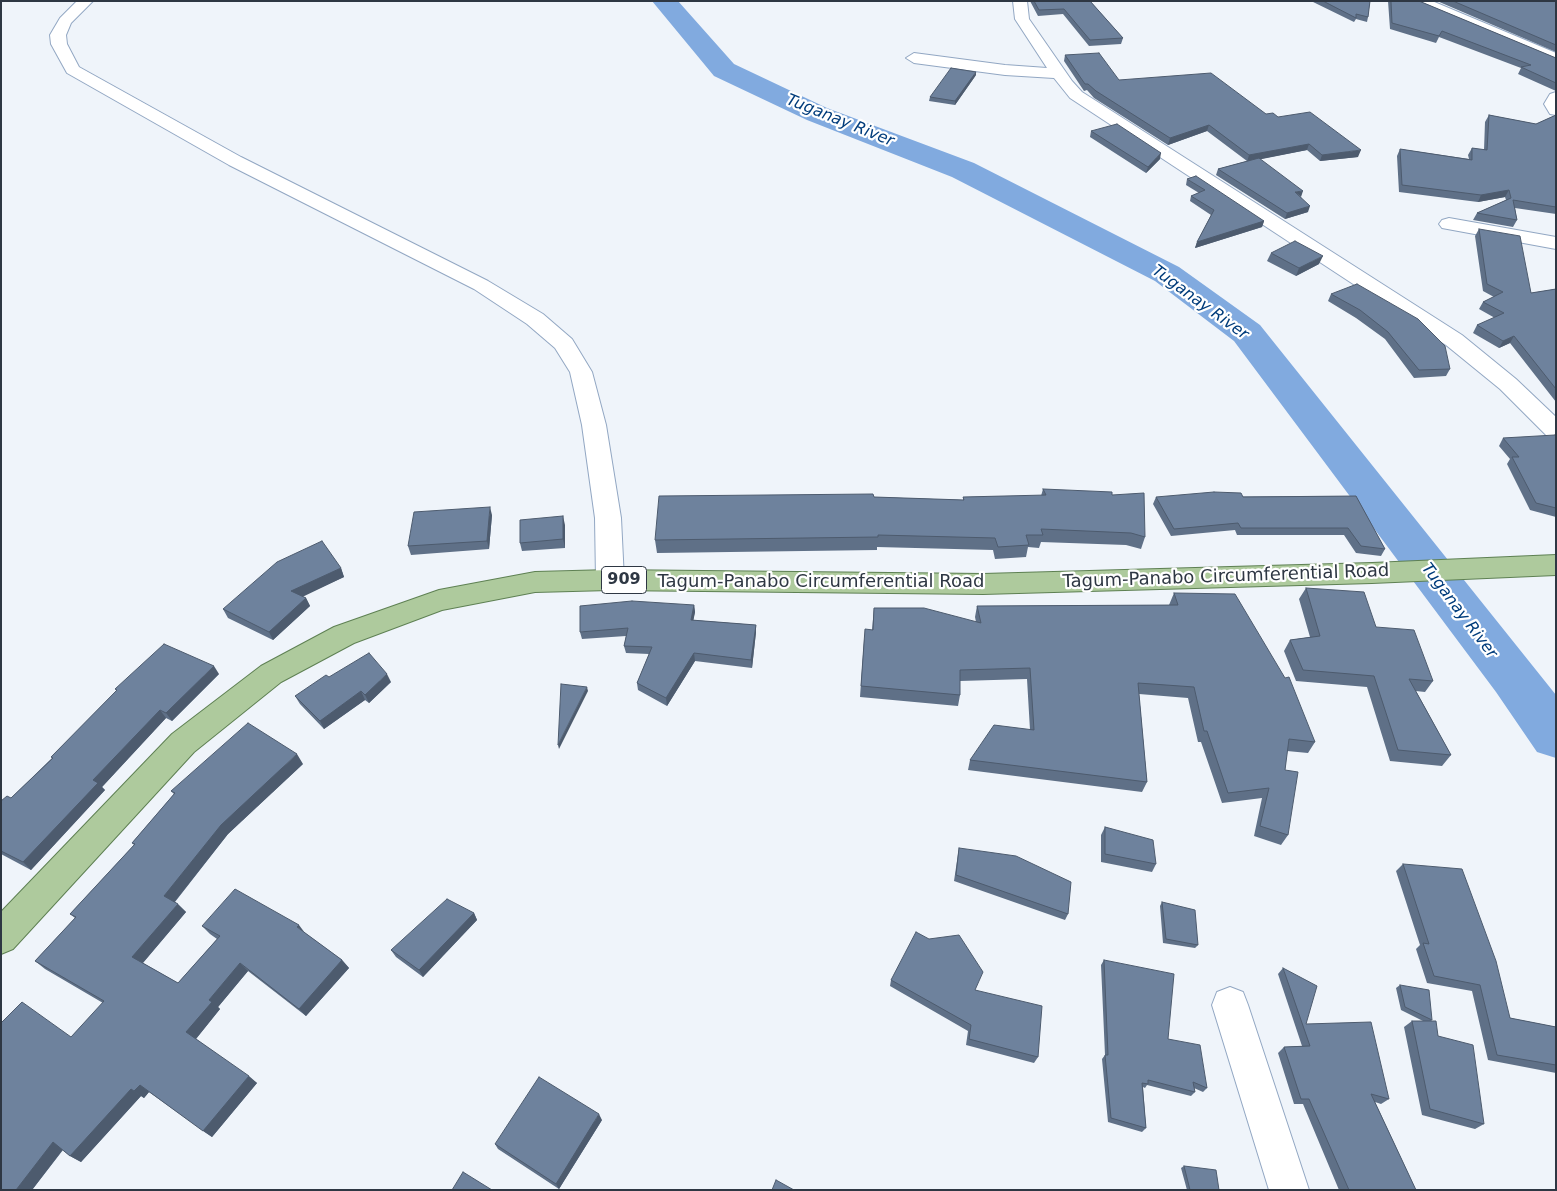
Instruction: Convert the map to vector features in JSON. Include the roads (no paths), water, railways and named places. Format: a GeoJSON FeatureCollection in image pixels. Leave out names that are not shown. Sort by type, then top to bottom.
{"type":"FeatureCollection","features":[{"type":"Feature","properties":{"kind":"main road","name":"Tagum-Panabo Circumferential Road"},"geometry":{"type":"LineString","coordinates":[[1,937],[183,743],[271,674],[344,636],[439,600],[535,582],[610,580],[983,584],[1372,573],[1549,565]]}},
{"type":"Feature","properties":{"kind":"street"},"geometry":{"type":"LineString","coordinates":[[86,1],[65,22],[58,35],[58,44],[73,70],[235,161],[480,285],[535,319],[564,344],[581,372],[594,425],[608,518],[610,580]]}},
{"type":"Feature","properties":{"kind":"street"},"geometry":{"type":"LineString","coordinates":[[1020,1],[1022,19],[1058,73],[1076,95],[1090,106],[1454,340],[1508,384],[1556,431]]}},
{"type":"Feature","properties":{"kind":"street"},"geometry":{"type":"LineString","coordinates":[[1419,1],[1556,58]]}},
{"type":"Feature","properties":{"kind":"street"},"geometry":{"type":"LineString","coordinates":[[914,58],[1005,70],[1058,73]]}},
{"type":"Feature","properties":{"kind":"street"},"geometry":{"type":"LineString","coordinates":[[1556,97],[1552,104],[1556,110]]}},
{"type":"Feature","properties":{"kind":"street"},"geometry":{"type":"LineString","coordinates":[[1448,224],[1556,243]]}},
{"type":"Feature","properties":{"kind":"street"},"geometry":{"type":"LineString","coordinates":[[1230,1005],[1289,1190]]}},
{"type":"Feature","properties":{"kind":"waterway","name":"Tuganay River"},"geometry":{"type":"LineString","coordinates":[[664,1],[724,70],[817,114],[963,170],[1167,274],[1247,333],[1514,678],[1556,736]]}}]}
